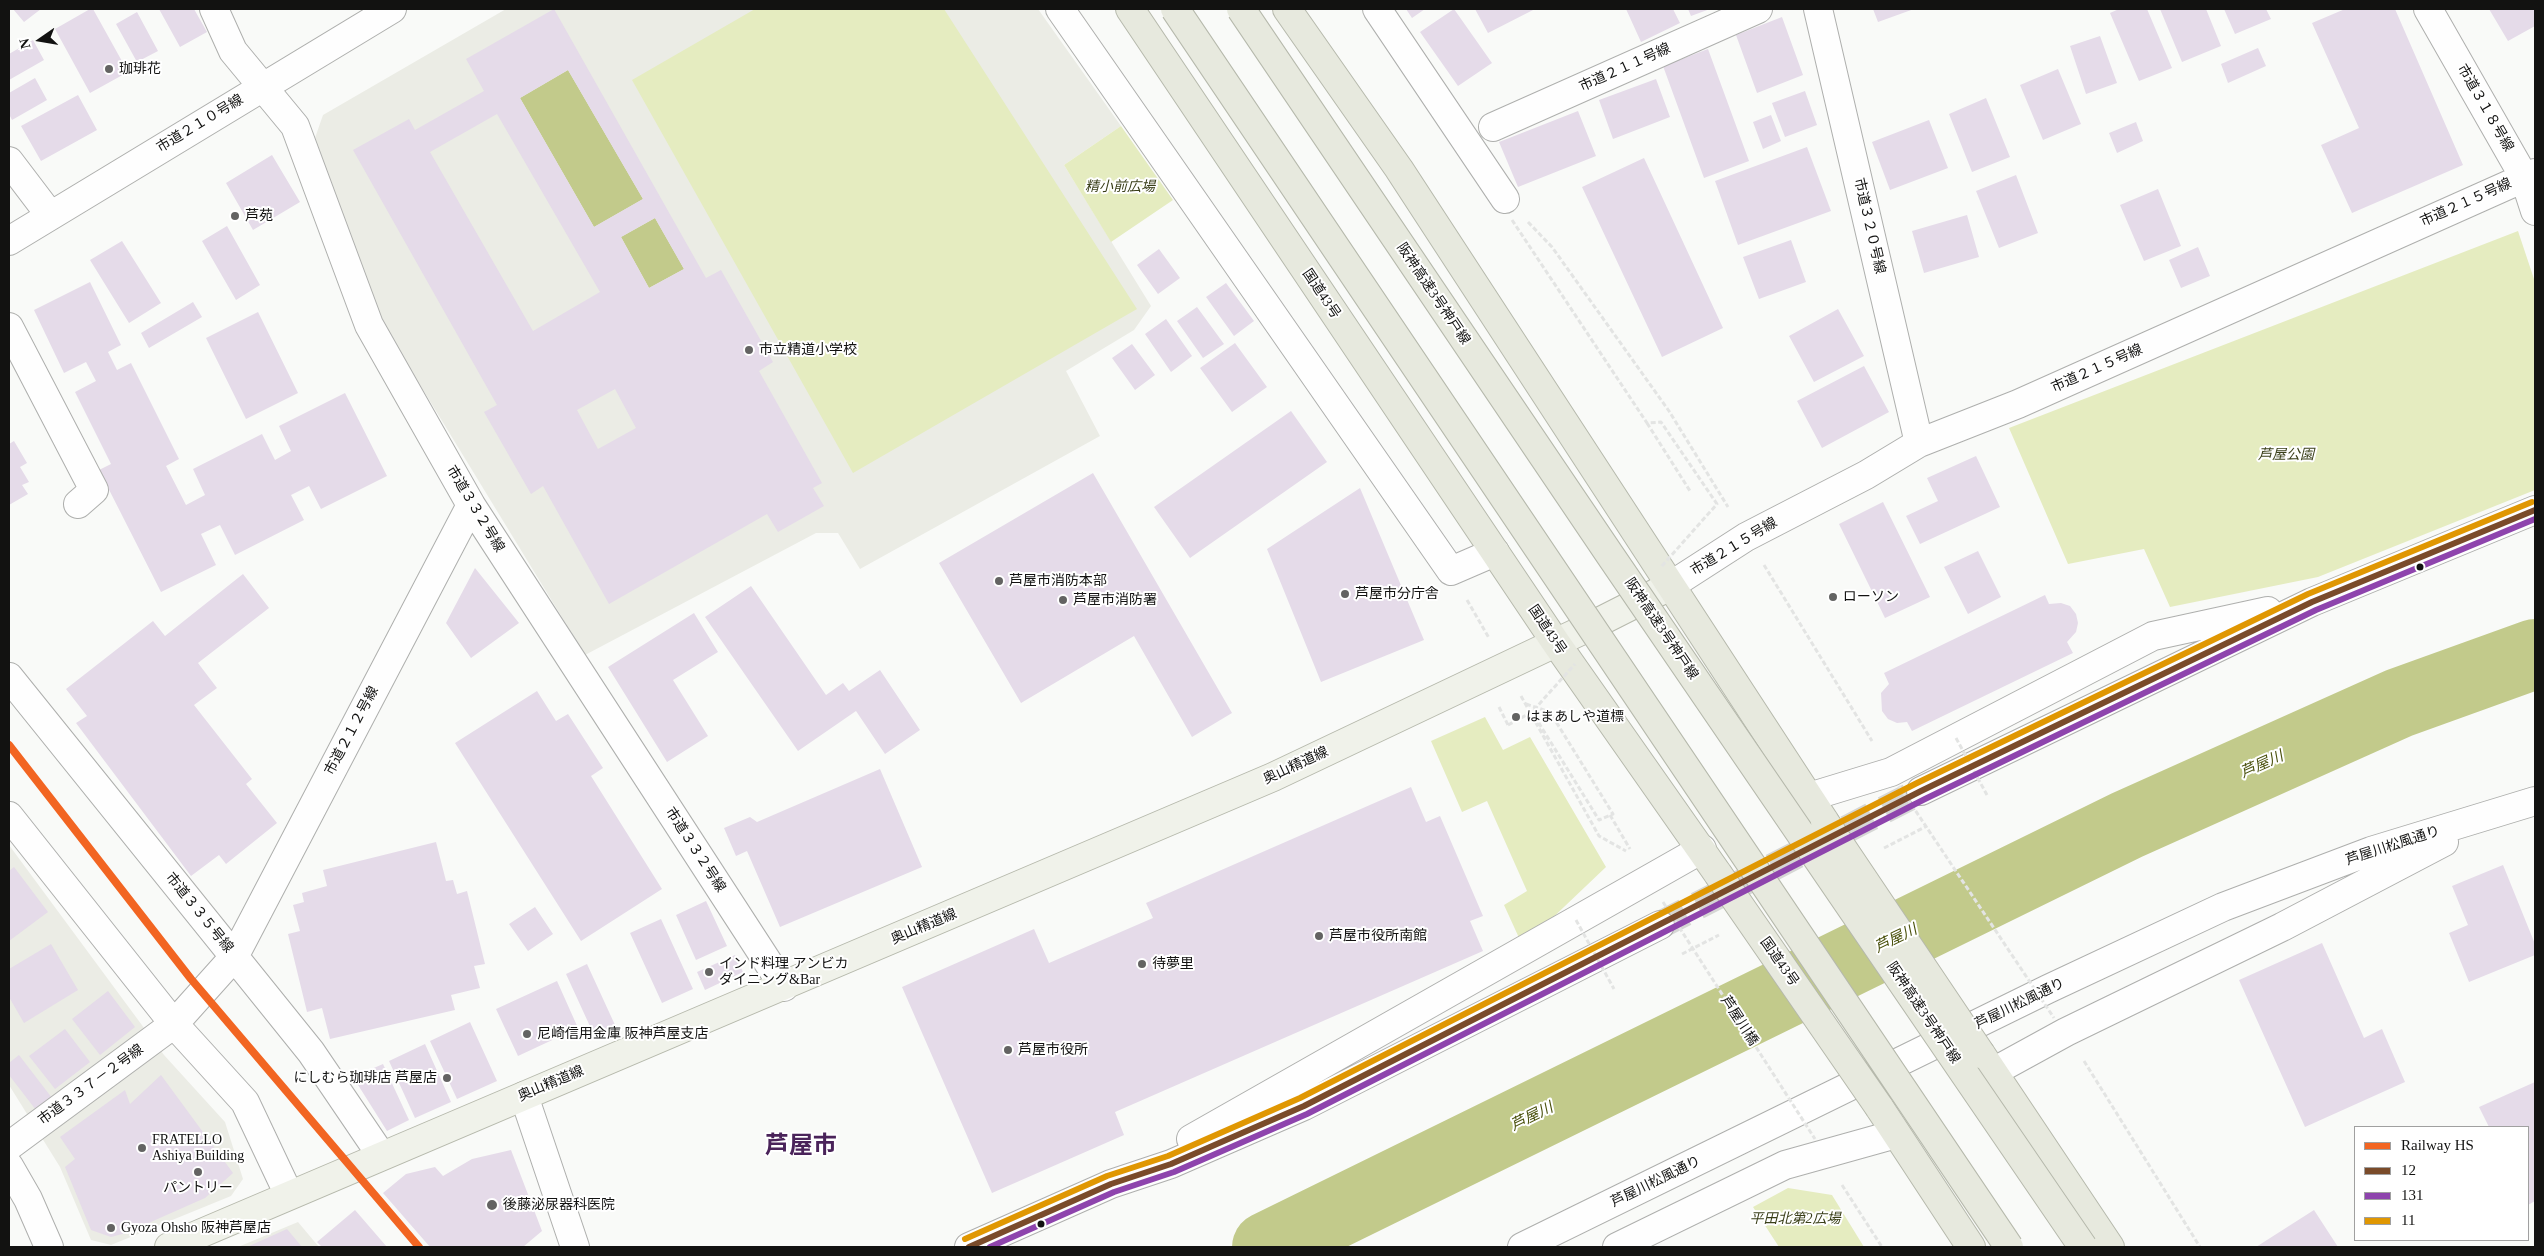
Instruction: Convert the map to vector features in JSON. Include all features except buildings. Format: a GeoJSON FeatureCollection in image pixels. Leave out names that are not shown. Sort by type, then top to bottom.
{"type":"FeatureCollection","features":[{"type":"Feature","properties":{"kind":"highway","name":"国道43号"},"geometry":{"type":"LineString","coordinates":[[1130,9],[1556,643],[1702,849],[1879,1107],[1971,1247]]}},
{"type":"Feature","properties":{"kind":"highway"},"geometry":{"type":"LineString","coordinates":[[1174,9],[2008,1247]]}},
{"type":"Feature","properties":{"kind":"highway","name":"阪神高速3号神戸線"},"geometry":{"type":"LineString","coordinates":[[1241,9],[1610,556],[2083,1247]]}},
{"type":"Feature","properties":{"kind":"highway"},"geometry":{"type":"LineString","coordinates":[[1287,9],[1399,168],[1664,578],[2110,1247]]}},
{"type":"Feature","properties":{"kind":"main road","name":"奥山精道線"},"geometry":{"type":"LineString","coordinates":[[168,1247],[381,1155],[784,987],[1273,777],[1556,643],[1664,578]]}},
{"type":"Feature","properties":{"kind":"street","name":"市道３３２号線"},"geometry":{"type":"LineString","coordinates":[[214,9],[234,51],[295,126],[368,325],[471,505],[784,987]]}},
{"type":"Feature","properties":{"kind":"street","name":"市道２１０号線"},"geometry":{"type":"LineString","coordinates":[[9,241],[392,9]]}},
{"type":"Feature","properties":{"kind":"street"},"geometry":{"type":"LineString","coordinates":[[1060,9],[1451,571],[1495,552]]}},
{"type":"Feature","properties":{"kind":"street"},"geometry":{"type":"LineString","coordinates":[[1377,9],[1508,209]]}},
{"type":"Feature","properties":{"kind":"street","name":"市道２１１号線"},"geometry":{"type":"LineString","coordinates":[[1492,127],[1758,9]]}},
{"type":"Feature","properties":{"kind":"street","name":"市道３２０号線"},"geometry":{"type":"LineString","coordinates":[[1818,9],[1919,443]]}},
{"type":"Feature","properties":{"kind":"street","name":"市道３１８号線"},"geometry":{"type":"LineString","coordinates":[[2428,9],[2530,175],[2535,211]]}},
{"type":"Feature","properties":{"kind":"street"},"geometry":{"type":"LineString","coordinates":[[9,161],[50,215]]}},
{"type":"Feature","properties":{"kind":"street","name":"市道２１５号線"},"geometry":{"type":"LineString","coordinates":[[1664,578],[1866,475],[1919,443],[2018,404],[2530,175]]}},
{"type":"Feature","properties":{"kind":"street"},"geometry":{"type":"LineString","coordinates":[[9,327],[94,490],[78,504]]}},
{"type":"Feature","properties":{"kind":"street","name":"市道２１２号線"},"geometry":{"type":"LineString","coordinates":[[174,1024],[234,957],[471,505]]}},
{"type":"Feature","properties":{"kind":"street"},"geometry":{"type":"LineString","coordinates":[[1809,797],[1904,783],[2312,602],[2535,510]]}},
{"type":"Feature","properties":{"kind":"street"},"geometry":{"type":"LineString","coordinates":[[1904,783],[1956,738],[2152,636],[2312,602]]}},
{"type":"Feature","properties":{"kind":"street","name":"市道３３５号線"},"geometry":{"type":"LineString","coordinates":[[9,677],[311,1052],[381,1155]]}},
{"type":"Feature","properties":{"kind":"street","name":"芦屋川松風通り"},"geometry":{"type":"LineString","coordinates":[[1522,1247],[2048,989],[2223,907],[2371,851],[2535,801]]}},
{"type":"Feature","properties":{"kind":"street"},"geometry":{"type":"LineString","coordinates":[[1987,1063],[2060,1025],[2282,927],[2501,812]]}},
{"type":"Feature","properties":{"kind":"street"},"geometry":{"type":"LineString","coordinates":[[9,816],[174,1024],[245,1102],[289,1194]]}},
{"type":"Feature","properties":{"kind":"street"},"geometry":{"type":"LineString","coordinates":[[969,1247],[1111,1184],[1171,1164],[1304,1106],[1658,902],[1702,849]]}},
{"type":"Feature","properties":{"kind":"street"},"geometry":{"type":"LineString","coordinates":[[1111,1184],[1576,920],[1658,902]]}},
{"type":"Feature","properties":{"kind":"street","name":"市道３３７－２号線"},"geometry":{"type":"LineString","coordinates":[[9,1146],[174,1024]]}},
{"type":"Feature","properties":{"kind":"street"},"geometry":{"type":"LineString","coordinates":[[524,1096],[575,1247]]}},
{"type":"Feature","properties":{"kind":"street"},"geometry":{"type":"LineString","coordinates":[[1617,1247],[1819,1147],[1896,1134]]}},
{"type":"Feature","properties":{"kind":"street"},"geometry":{"type":"LineString","coordinates":[[9,1166],[18,1202],[49,1247]]}},
{"type":"Feature","properties":{"kind":"path"},"geometry":{"type":"LineString","coordinates":[[1508,209],[1690,491]]}},
{"type":"Feature","properties":{"kind":"path"},"geometry":{"type":"LineString","coordinates":[[1508,209],[1552,247],[1669,410],[1746,537],[2060,1025],[2200,1247]]}},
{"type":"Feature","properties":{"kind":"path"},"geometry":{"type":"LineString","coordinates":[[1647,423],[1661,422],[1717,504],[1664,578]]}},
{"type":"Feature","properties":{"kind":"path"},"geometry":{"type":"LineString","coordinates":[[1451,571],[1505,667],[1525,704],[1599,836],[1634,856],[1612,815],[1550,712],[1525,704]]}},
{"type":"Feature","properties":{"kind":"path"},"geometry":{"type":"LineString","coordinates":[[1508,725],[1532,712],[1578,660]]}},
{"type":"Feature","properties":{"kind":"path"},"geometry":{"type":"LineString","coordinates":[[1532,712],[1599,820],[1612,815]]}},
{"type":"Feature","properties":{"kind":"path"},"geometry":{"type":"LineString","coordinates":[[1956,738],[1988,795]]}},
{"type":"Feature","properties":{"kind":"path","name":"芦屋川橋"},"geometry":{"type":"LineString","coordinates":[[1658,902],[1819,1147],[1882,1247]]}},
{"type":"Feature","properties":{"kind":"path"},"geometry":{"type":"LineString","coordinates":[[1576,920],[1614,989]]}},
{"type":"Feature","properties":{"kind":"shaded area","name":"市立精道小学校"},"geometry":{"type":"Polygon","coordinates":[[[506,9],[1038,9],[1121,126],[1064,165],[1151,306],[1134,330],[1066,371],[1100,436],[860,569],[838,533],[816,533],[585,655],[381,321],[315,138],[323,115],[506,9]]]}},
{"type":"Feature","properties":{"kind":"shaded area"},"geometry":{"type":"Polygon","coordinates":[[[568,70],[643,199],[594,227],[520,98],[568,70]]]}},
{"type":"Feature","properties":{"kind":"shaded area"},"geometry":{"type":"Polygon","coordinates":[[[655,218],[684,269],[649,288],[621,237],[655,218]]]}},
{"type":"Feature","properties":{"kind":"shaded area"},"geometry":{"type":"Polygon","coordinates":[[[9,845],[164,1055],[225,1122],[243,1179],[231,1196],[111,1245],[91,1240],[60,1167],[9,1085],[9,845]]]}},
{"type":"Feature","properties":{"kind":"shaded area"},"geometry":{"type":"Polygon","coordinates":[[[298,1222],[319,1247],[238,1247],[298,1222]]]}},
{"type":"Feature","properties":{"kind":"green space"},"geometry":{"type":"Polygon","coordinates":[[[755,9],[944,9],[1137,309],[853,473],[632,80],[755,9]]]}},
{"type":"Feature","properties":{"kind":"green space","name":"精小前広場"},"geometry":{"type":"Polygon","coordinates":[[[1121,126],[1173,200],[1111,242],[1064,165],[1121,126]]]}},
{"type":"Feature","properties":{"kind":"green space","name":"芦屋公園"},"geometry":{"type":"Polygon","coordinates":[[[2518,231],[2535,282],[2535,490],[2318,577],[2170,607],[2144,549],[2068,564],[2009,428],[2518,231]]]}},
{"type":"Feature","properties":{"kind":"green space"},"geometry":{"type":"Polygon","coordinates":[[[1485,717],[1503,750],[1530,737],[1606,867],[1544,926],[1520,940],[1504,905],[1527,891],[1487,801],[1462,812],[1431,741],[1485,717]]]}},
{"type":"Feature","properties":{"kind":"green space","name":"平田北第2広場"},"geometry":{"type":"Polygon","coordinates":[[[1788,1188],[1832,1195],[1864,1247],[1779,1247],[1753,1207],[1788,1188]]]}},
{"type":"Feature","properties":{"kind":"waterway","name":"芦屋川"},"geometry":{"type":"LineString","coordinates":[[1267,1247],[2127,825],[2399,703],[2535,654]]}},
{"type":"Feature","properties":{"kind":"tunnel"},"geometry":{"type":"LineString","coordinates":[[1660,925],[1921,791]]}},
{"type":"Feature","properties":{"kind":"rail line","name":"HS"},"geometry":{"type":"LineString","coordinates":[[9,745],[191,979],[419,1247]]}},
{"type":"Feature","properties":{"kind":"transit line","name":"11"},"geometry":{"type":"LineString","coordinates":[[965,1239],[1107,1176],[1168,1156],[1300,1098],[1917,783],[2308,594],[2532,502]]}},
{"type":"Feature","properties":{"kind":"transit line","name":"12"},"geometry":{"type":"LineString","coordinates":[[969,1247],[1111,1184],[1171,1164],[1304,1106],[1921,791],[2312,602],[2535,510]]}},
{"type":"Feature","properties":{"kind":"transit line","name":"131"},"geometry":{"type":"LineString","coordinates":[[990,1247],[1114,1192],[1174,1172],[1307,1114],[1925,799],[2316,610],[2535,519]]}},
{"type":"Feature","properties":{"kind":"place","name":"珈琲花"},"geometry":{"type":"Point","coordinates":[109,69]}},
{"type":"Feature","properties":{"kind":"place","name":"芦苑"},"geometry":{"type":"Point","coordinates":[235,216]}},
{"type":"Feature","properties":{"kind":"place","name":"市立精道小学校"},"geometry":{"type":"Point","coordinates":[749,350]}},
{"type":"Feature","properties":{"kind":"place","name":"芦屋市消防本部"},"geometry":{"type":"Point","coordinates":[999,581]}},
{"type":"Feature","properties":{"kind":"place","name":"芦屋市分庁舎"},"geometry":{"type":"Point","coordinates":[1345,594]}},
{"type":"Feature","properties":{"kind":"place","name":"ローソン"},"geometry":{"type":"Point","coordinates":[1833,597]}},
{"type":"Feature","properties":{"kind":"place","name":"芦屋市消防署"},"geometry":{"type":"Point","coordinates":[1063,600]}},
{"type":"Feature","properties":{"kind":"place","name":"はまあしや道標"},"geometry":{"type":"Point","coordinates":[1516,717]}},
{"type":"Feature","properties":{"kind":"place","name":"芦屋市役所南館"},"geometry":{"type":"Point","coordinates":[1319,936]}},
{"type":"Feature","properties":{"kind":"place","name":"待夢里"},"geometry":{"type":"Point","coordinates":[1142,964]}},
{"type":"Feature","properties":{"kind":"place","name":"インド料理 アンビカ ダイニング&Bar"},"geometry":{"type":"Point","coordinates":[709,972]}},
{"type":"Feature","properties":{"kind":"place","name":"尼崎信用金庫 阪神芦屋支店"},"geometry":{"type":"Point","coordinates":[527,1034]}},
{"type":"Feature","properties":{"kind":"place","name":"芦屋市役所"},"geometry":{"type":"Point","coordinates":[1008,1050]}},
{"type":"Feature","properties":{"kind":"place","name":"にしむら珈琲店 芦屋店"},"geometry":{"type":"Point","coordinates":[447,1078]}},
{"type":"Feature","properties":{"kind":"place","name":"FRATELLO Ashiya Building"},"geometry":{"type":"Point","coordinates":[142,1148]}},
{"type":"Feature","properties":{"kind":"place","name":"パントリー"},"geometry":{"type":"Point","coordinates":[198,1172]}},
{"type":"Feature","properties":{"kind":"place","name":"後藤泌尿器科医院"},"geometry":{"type":"Point","coordinates":[492,1205]}},
{"type":"Feature","properties":{"kind":"place","name":"Gyoza Ohsho 阪神芦屋店"},"geometry":{"type":"Point","coordinates":[111,1228]}},
{"type":"Feature","properties":{"kind":"district","name":"芦屋市"},"geometry":{"type":"Point","coordinates":[801,1147]}}]}
